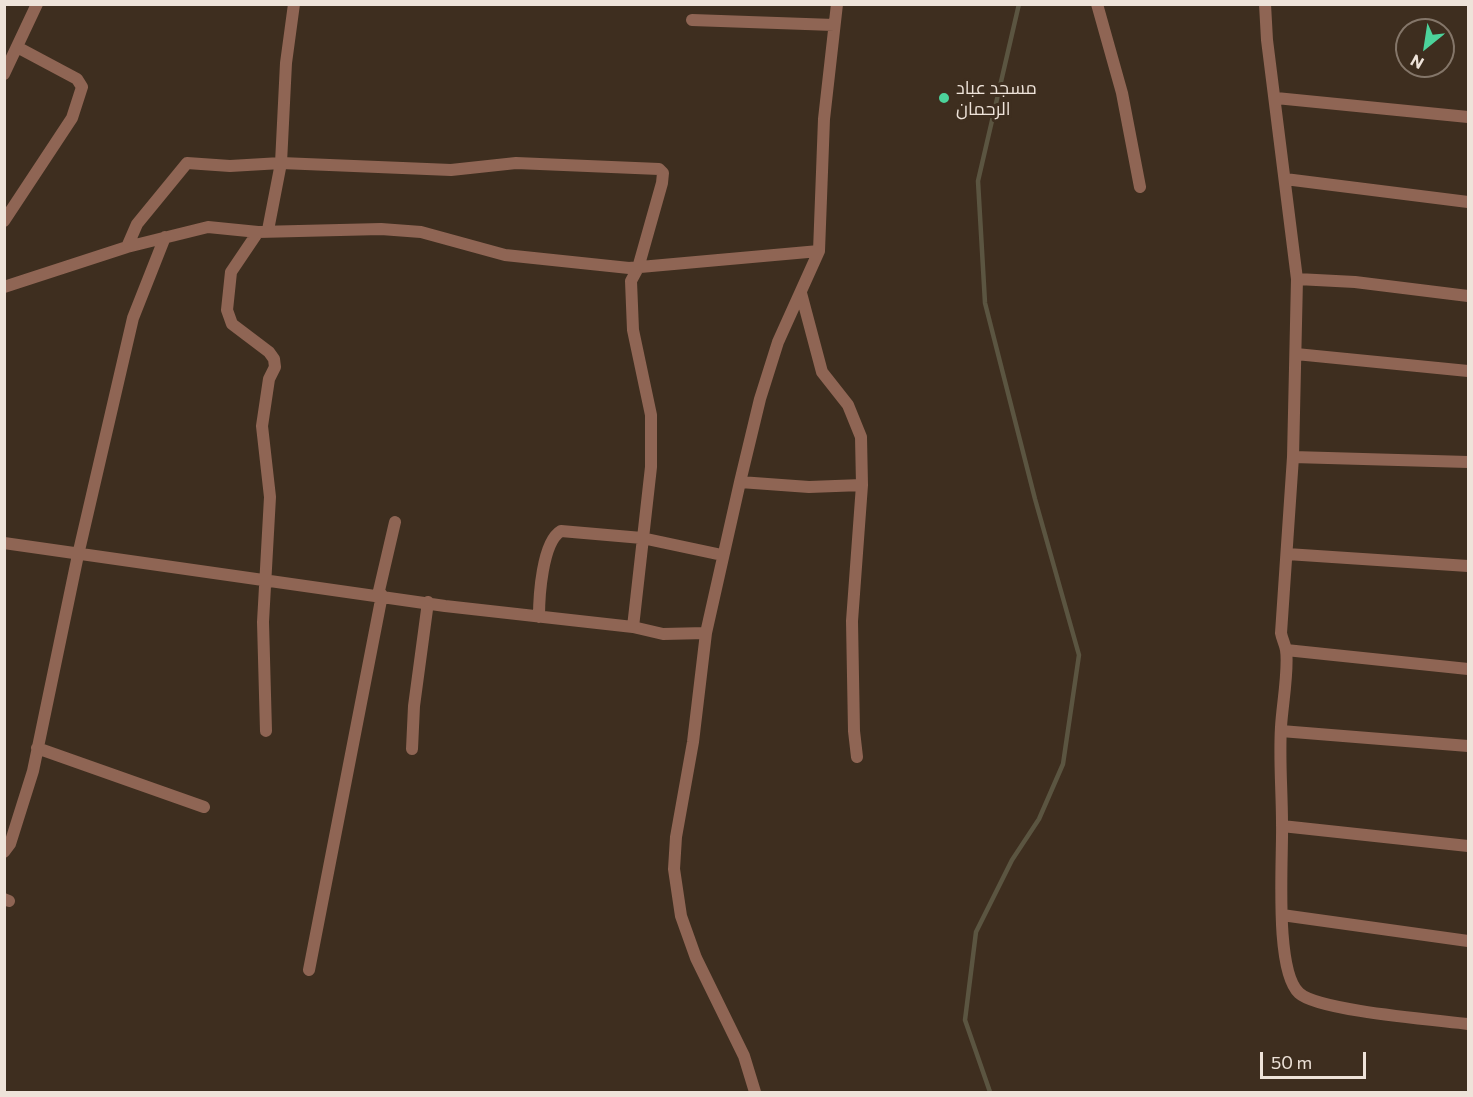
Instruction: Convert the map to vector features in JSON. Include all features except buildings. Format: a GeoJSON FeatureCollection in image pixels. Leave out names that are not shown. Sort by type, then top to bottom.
{"type":"FeatureCollection","features":[{"type":"Feature","properties":{"kind":"street"},"geometry":{"type":"LineString","coordinates":[[4,74],[37,4]]}},
{"type":"Feature","properties":{"kind":"street"},"geometry":{"type":"LineString","coordinates":[[266,731],[263,622],[270,497],[262,426],[269,378],[275,367],[274,359],[232,324],[226,310],[231,272],[263,231],[281,163],[286,63],[294,4]]}},
{"type":"Feature","properties":{"kind":"street"},"geometry":{"type":"LineString","coordinates":[[756,1092],[744,1056],[696,958],[681,916],[675,887],[676,837],[693,742],[706,633],[722,555],[769,371],[789,315],[819,251],[824,119],[837,4]]}},
{"type":"Feature","properties":{"kind":"street"},"geometry":{"type":"LineString","coordinates":[[1097,4],[1122,93],[1140,187]]}},
{"type":"Feature","properties":{"kind":"street"},"geometry":{"type":"LineString","coordinates":[[1265,4],[1267,40],[1297,279],[1293,457],[1281,633],[1286,650],[1281,731],[1280,893],[1285,956],[1294,986],[1305,997],[1313,1001],[1383,1014],[1468,1024]]}},
{"type":"Feature","properties":{"kind":"street"},"geometry":{"type":"LineString","coordinates":[[692,20],[834,25]]}},
{"type":"Feature","properties":{"kind":"street"},"geometry":{"type":"LineString","coordinates":[[4,221],[72,118],[82,87],[77,79],[17,47]]}},
{"type":"Feature","properties":{"kind":"street"},"geometry":{"type":"LineString","coordinates":[[1276,98],[1468,117]]}},
{"type":"Feature","properties":{"kind":"street"},"geometry":{"type":"LineString","coordinates":[[127,247],[137,224],[187,163],[230,166],[281,163],[451,170],[516,163],[659,169],[663,173],[662,183],[638,268],[631,281],[633,330],[651,415],[651,467],[633,627]]}},
{"type":"Feature","properties":{"kind":"street"},"geometry":{"type":"LineString","coordinates":[[1286,179],[1468,202]]}},
{"type":"Feature","properties":{"kind":"street"},"geometry":{"type":"LineString","coordinates":[[4,287],[127,247],[208,227],[263,231],[381,229],[421,232],[505,255],[638,268],[819,251]]}},
{"type":"Feature","properties":{"kind":"street"},"geometry":{"type":"LineString","coordinates":[[4,852],[10,844],[20,813],[37,748],[78,555],[133,318],[165,237]]}},
{"type":"Feature","properties":{"kind":"street"},"geometry":{"type":"LineString","coordinates":[[1297,279],[1355,282],[1468,296]]}},
{"type":"Feature","properties":{"kind":"street"},"geometry":{"type":"LineString","coordinates":[[801,293],[822,372],[848,405],[861,437],[862,486],[852,621],[856,757]]}},
{"type":"Feature","properties":{"kind":"street"},"geometry":{"type":"LineString","coordinates":[[1296,354],[1468,372]]}},
{"type":"Feature","properties":{"kind":"street"},"geometry":{"type":"LineString","coordinates":[[1293,457],[1468,462]]}},
{"type":"Feature","properties":{"kind":"street"},"geometry":{"type":"LineString","coordinates":[[740,482],[809,487],[862,486]]}},
{"type":"Feature","properties":{"kind":"street"},"geometry":{"type":"LineString","coordinates":[[309,970],[395,522]]}},
{"type":"Feature","properties":{"kind":"street"},"geometry":{"type":"LineString","coordinates":[[539,617],[540,584],[557,532],[569,531],[642,538],[722,555]]}},
{"type":"Feature","properties":{"kind":"street"},"geometry":{"type":"LineString","coordinates":[[4,543],[539,617],[633,627],[663,634],[706,633]]}},
{"type":"Feature","properties":{"kind":"street"},"geometry":{"type":"LineString","coordinates":[[1287,554],[1468,566]]}},
{"type":"Feature","properties":{"kind":"street"},"geometry":{"type":"LineString","coordinates":[[412,749],[413,714],[428,602]]}},
{"type":"Feature","properties":{"kind":"street"},"geometry":{"type":"LineString","coordinates":[[1286,650],[1468,669]]}},
{"type":"Feature","properties":{"kind":"street"},"geometry":{"type":"LineString","coordinates":[[1281,731],[1468,746]]}},
{"type":"Feature","properties":{"kind":"street"},"geometry":{"type":"LineString","coordinates":[[37,748],[204,807]]}},
{"type":"Feature","properties":{"kind":"street"},"geometry":{"type":"LineString","coordinates":[[1282,826],[1468,846]]}},
{"type":"Feature","properties":{"kind":"street"},"geometry":{"type":"LineString","coordinates":[[1282,915],[1468,941]]}},
{"type":"Feature","properties":{"kind":"waterway"},"geometry":{"type":"LineString","coordinates":[[990,1092],[965,1020],[976,932],[1012,860],[1039,819],[1063,764],[1079,655],[1035,499],[985,303],[978,181],[1019,4]]}},
{"type":"Feature","properties":{"kind":"place","name":"مسجد عباد الرحمان"},"geometry":{"type":"Point","coordinates":[944,98]}}]}
